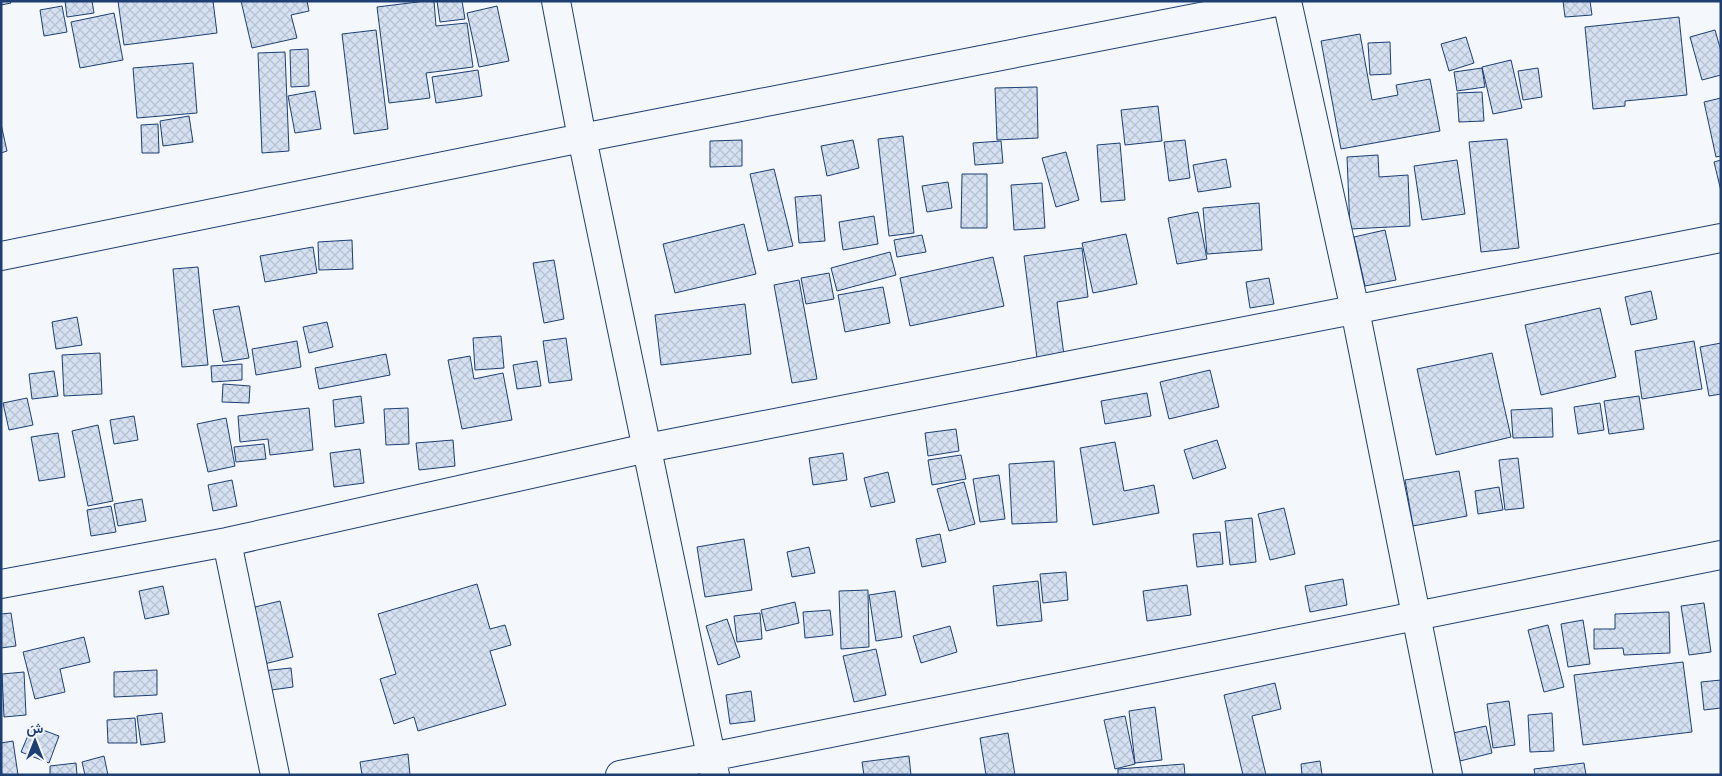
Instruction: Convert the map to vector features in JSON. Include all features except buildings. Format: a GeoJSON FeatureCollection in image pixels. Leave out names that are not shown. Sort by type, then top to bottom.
{"type":"FeatureCollection","features":[{"type":"Feature","properties":{"kind":"street"},"geometry":{"type":"LineString","coordinates":[[556,1],[582,138],[713,765]]}},
{"type":"Feature","properties":{"kind":"street"},"geometry":{"type":"LineString","coordinates":[[1,256],[582,138],[1282,1]]}},
{"type":"Feature","properties":{"kind":"street"},"geometry":{"type":"LineString","coordinates":[[1287,1],[1355,310],[1448,775]]}},
{"type":"Feature","properties":{"kind":"street"},"geometry":{"type":"LineString","coordinates":[[1,584],[227,542],[647,448],[1721,238]]}},
{"type":"Feature","properties":{"kind":"street"},"geometry":{"type":"LineString","coordinates":[[227,542],[275,775]]}},
{"type":"Feature","properties":{"kind":"street"},"geometry":{"type":"LineString","coordinates":[[620,775],[713,765],[1417,616],[1721,555]]}}]}
